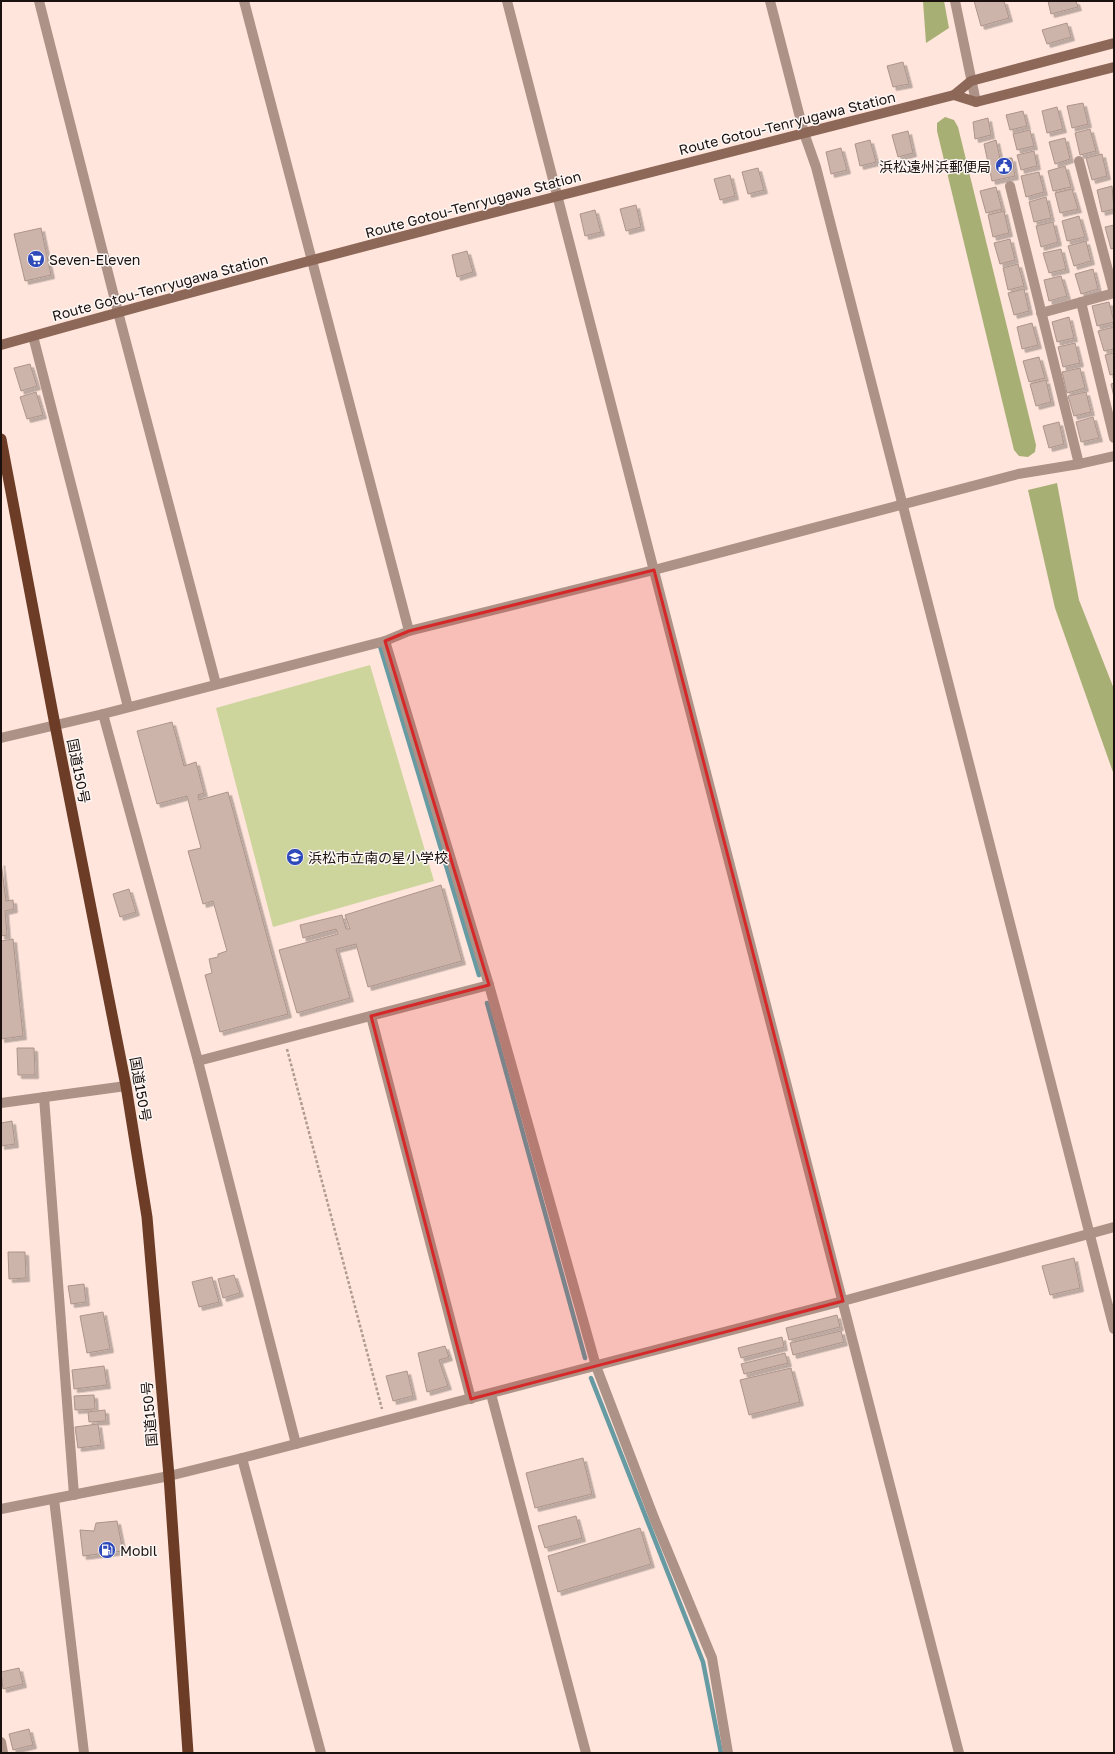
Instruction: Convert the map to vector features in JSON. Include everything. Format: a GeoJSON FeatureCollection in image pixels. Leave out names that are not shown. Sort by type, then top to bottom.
{"type":"FeatureCollection","features":[{"type":"Feature","properties":{"kind":"highway","name":"国道150号"},"geometry":{"type":"LineString","coordinates":[[1,439],[55,725],[126,1086],[147,1217],[169,1476],[188,1753]]}},
{"type":"Feature","properties":{"kind":"main road","name":"Route Gotou-Tenryugawa Station"},"geometry":{"type":"LineString","coordinates":[[1,345],[118,312],[558,196],[954,95],[971,81],[1114,43]]}},
{"type":"Feature","properties":{"kind":"main road"},"geometry":{"type":"LineString","coordinates":[[954,95],[976,102],[1114,67]]}},
{"type":"Feature","properties":{"kind":"street"},"geometry":{"type":"LineString","coordinates":[[39,1],[118,312],[216,684]]}},
{"type":"Feature","properties":{"kind":"street"},"geometry":{"type":"LineString","coordinates":[[244,1],[409,631]]}},
{"type":"Feature","properties":{"kind":"street"},"geometry":{"type":"LineString","coordinates":[[508,1],[959,1753]]}},
{"type":"Feature","properties":{"kind":"street"},"geometry":{"type":"LineString","coordinates":[[770,1],[804,133],[816,167],[1114,1329]]}},
{"type":"Feature","properties":{"kind":"street"},"geometry":{"type":"LineString","coordinates":[[955,1],[976,102]]}},
{"type":"Feature","properties":{"kind":"street"},"geometry":{"type":"LineString","coordinates":[[1041,313],[1114,293],[1079,161]]}},
{"type":"Feature","properties":{"kind":"street"},"geometry":{"type":"LineString","coordinates":[[1010,186],[1079,464]]}},
{"type":"Feature","properties":{"kind":"street"},"geometry":{"type":"LineString","coordinates":[[1081,302],[1114,438]]}},
{"type":"Feature","properties":{"kind":"street"},"geometry":{"type":"LineString","coordinates":[[33,336],[128,707]]}},
{"type":"Feature","properties":{"kind":"street"},"geometry":{"type":"LineString","coordinates":[[1,738],[103,714],[385,641],[409,631],[654,570],[1018,474],[1079,464],[1114,456]]}},
{"type":"Feature","properties":{"kind":"street"},"geometry":{"type":"LineString","coordinates":[[385,641],[489,985],[596,1366],[654,1518],[712,1658],[728,1753]]}},
{"type":"Feature","properties":{"kind":"street"},"geometry":{"type":"LineString","coordinates":[[103,714],[198,1061],[296,1444]]}},
{"type":"Feature","properties":{"kind":"street"},"geometry":{"type":"LineString","coordinates":[[198,1061],[489,985]]}},
{"type":"Feature","properties":{"kind":"street"},"geometry":{"type":"LineString","coordinates":[[371,1016],[472,1399]]}},
{"type":"Feature","properties":{"kind":"street"},"geometry":{"type":"LineString","coordinates":[[1,1102],[126,1086]]}},
{"type":"Feature","properties":{"kind":"street"},"geometry":{"type":"LineString","coordinates":[[44,1097],[74,1495]]}},
{"type":"Feature","properties":{"kind":"street"},"geometry":{"type":"LineString","coordinates":[[1,1509],[169,1476],[242,1458],[843,1301],[1114,1227]]}},
{"type":"Feature","properties":{"kind":"street"},"geometry":{"type":"LineString","coordinates":[[491,1394],[586,1753]]}},
{"type":"Feature","properties":{"kind":"street"},"geometry":{"type":"LineString","coordinates":[[242,1458],[321,1753]]}},
{"type":"Feature","properties":{"kind":"street"},"geometry":{"type":"LineString","coordinates":[[54,1499],[84,1753]]}},
{"type":"Feature","properties":{"kind":"street"},"geometry":{"type":"LineString","coordinates":[[1,1742],[3,1753]]}},
{"type":"Feature","properties":{"kind":"path"},"geometry":{"type":"LineString","coordinates":[[284,1039],[385,1421]]}},
{"type":"Feature","properties":{"kind":"highlighted area"},"geometry":{"type":"Polygon","coordinates":[[[654,570],[843,1301],[471,1399],[371,1016],[489,985],[385,641],[409,631],[654,570]]]}},
{"type":"Feature","properties":{"kind":"green space"},"geometry":{"type":"Polygon","coordinates":[[[923,1],[944,1],[949,28],[926,43],[923,1]]]}},
{"type":"Feature","properties":{"kind":"green space"},"geometry":{"type":"Polygon","coordinates":[[[945,117],[954,120],[958,127],[1036,445],[1035,452],[1028,457],[1019,456],[1014,450],[937,131],[937,123],[945,117]]]}},
{"type":"Feature","properties":{"kind":"green space"},"geometry":{"type":"Polygon","coordinates":[[[1057,483],[1079,600],[1114,689],[1114,775],[1055,608],[1028,490],[1057,483]]]}},
{"type":"Feature","properties":{"kind":"green space"},"geometry":{"type":"Polygon","coordinates":[[[370,665],[434,881],[273,927],[216,708],[370,665]]]}},
{"type":"Feature","properties":{"kind":"building"},"geometry":{"type":"Polygon","coordinates":[[[974,1],[1004,1],[1009,18],[981,26],[974,1]]]}},
{"type":"Feature","properties":{"kind":"building"},"geometry":{"type":"Polygon","coordinates":[[[1048,1],[1076,1],[1078,7],[1051,14],[1048,1]]]}},
{"type":"Feature","properties":{"kind":"building"},"geometry":{"type":"Polygon","coordinates":[[[1067,23],[1071,37],[1047,44],[1042,30],[1067,23]]]}},
{"type":"Feature","properties":{"kind":"building"},"geometry":{"type":"Polygon","coordinates":[[[903,62],[909,84],[893,87],[887,66],[903,62]]]}},
{"type":"Feature","properties":{"kind":"building"},"geometry":{"type":"Polygon","coordinates":[[[1083,103],[1088,124],[1072,128],[1067,106],[1083,103]]]}},
{"type":"Feature","properties":{"kind":"building"},"geometry":{"type":"Polygon","coordinates":[[[1057,107],[1063,129],[1047,133],[1042,111],[1057,107]]]}},
{"type":"Feature","properties":{"kind":"building"},"geometry":{"type":"Polygon","coordinates":[[[1023,111],[1027,126],[1010,130],[1006,115],[1023,111]]]}},
{"type":"Feature","properties":{"kind":"building"},"geometry":{"type":"Polygon","coordinates":[[[988,118],[991,135],[975,139],[973,122],[988,118]]]}},
{"type":"Feature","properties":{"kind":"building"},"geometry":{"type":"Polygon","coordinates":[[[1090,129],[1096,151],[1080,155],[1075,133],[1090,129]]]}},
{"type":"Feature","properties":{"kind":"building"},"geometry":{"type":"Polygon","coordinates":[[[1030,130],[1034,146],[1017,150],[1013,134],[1030,130]]]}},
{"type":"Feature","properties":{"kind":"building"},"geometry":{"type":"Polygon","coordinates":[[[908,131],[913,153],[898,157],[892,135],[908,131]]]}},
{"type":"Feature","properties":{"kind":"building"},"geometry":{"type":"Polygon","coordinates":[[[1065,138],[1070,159],[1055,164],[1049,142],[1065,138]]]}},
{"type":"Feature","properties":{"kind":"building"},"geometry":{"type":"Polygon","coordinates":[[[870,140],[876,162],[860,166],[855,144],[870,140]]]}},
{"type":"Feature","properties":{"kind":"building"},"geometry":{"type":"Polygon","coordinates":[[[996,140],[1000,159],[1012,158],[1015,176],[992,181],[984,144],[996,140]]]}},
{"type":"Feature","properties":{"kind":"building"},"geometry":{"type":"Polygon","coordinates":[[[841,148],[847,170],[831,174],[826,152],[841,148]]]}},
{"type":"Feature","properties":{"kind":"building"},"geometry":{"type":"Polygon","coordinates":[[[1034,151],[1037,166],[1021,170],[1017,155],[1034,151]]]}},
{"type":"Feature","properties":{"kind":"building"},"geometry":{"type":"Polygon","coordinates":[[[1102,154],[1107,176],[1092,180],[1086,158],[1102,154]]]}},
{"type":"Feature","properties":{"kind":"building"},"geometry":{"type":"Polygon","coordinates":[[[1065,166],[1071,187],[1053,191],[1048,171],[1065,166]]]}},
{"type":"Feature","properties":{"kind":"building"},"geometry":{"type":"Polygon","coordinates":[[[758,168],[764,190],[748,194],[742,172],[758,168]]]}},
{"type":"Feature","properties":{"kind":"building"},"geometry":{"type":"Polygon","coordinates":[[[1039,172],[1044,192],[1026,197],[1021,176],[1039,172]]]}},
{"type":"Feature","properties":{"kind":"building"},"geometry":{"type":"Polygon","coordinates":[[[730,175],[735,196],[720,200],[714,179],[730,175]]]}},
{"type":"Feature","properties":{"kind":"building"},"geometry":{"type":"Polygon","coordinates":[[[1112,186],[1114,209],[1102,212],[1097,190],[1112,186]]]}},
{"type":"Feature","properties":{"kind":"building"},"geometry":{"type":"Polygon","coordinates":[[[996,187],[1002,209],[986,213],[980,191],[996,187]]]}},
{"type":"Feature","properties":{"kind":"building"},"geometry":{"type":"Polygon","coordinates":[[[1072,189],[1078,209],[1060,213],[1055,193],[1072,189]]]}},
{"type":"Feature","properties":{"kind":"building"},"geometry":{"type":"Polygon","coordinates":[[[1046,197],[1051,218],[1034,222],[1029,202],[1046,197]]]}},
{"type":"Feature","properties":{"kind":"building"},"geometry":{"type":"Polygon","coordinates":[[[636,205],[641,227],[626,231],[620,209],[636,205]]]}},
{"type":"Feature","properties":{"kind":"building"},"geometry":{"type":"Polygon","coordinates":[[[595,210],[601,232],[585,236],[580,214],[595,210]]]}},
{"type":"Feature","properties":{"kind":"building"},"geometry":{"type":"Polygon","coordinates":[[[1004,211],[1009,233],[993,237],[988,215],[1004,211]]]}},
{"type":"Feature","properties":{"kind":"building"},"geometry":{"type":"Polygon","coordinates":[[[1079,216],[1085,237],[1067,241],[1062,221],[1079,216]]]}},
{"type":"Feature","properties":{"kind":"building"},"geometry":{"type":"Polygon","coordinates":[[[1053,222],[1058,242],[1041,247],[1036,226],[1053,222]]]}},
{"type":"Feature","properties":{"kind":"building"},"geometry":{"type":"Polygon","coordinates":[[[1114,225],[1114,248],[1111,249],[1105,227],[1114,225]]]}},
{"type":"Feature","properties":{"kind":"building"},"geometry":{"type":"Polygon","coordinates":[[[41,228],[51,275],[25,281],[14,234],[41,228]]]}},
{"type":"Feature","properties":{"kind":"building"},"geometry":{"type":"Polygon","coordinates":[[[1010,239],[1015,260],[1000,264],[994,243],[1010,239]]]}},
{"type":"Feature","properties":{"kind":"building"},"geometry":{"type":"Polygon","coordinates":[[[1086,241],[1091,261],[1074,266],[1068,246],[1086,241]]]}},
{"type":"Feature","properties":{"kind":"building"},"geometry":{"type":"Polygon","coordinates":[[[1061,249],[1066,269],[1049,273],[1043,253],[1061,249]]]}},
{"type":"Feature","properties":{"kind":"building"},"geometry":{"type":"Polygon","coordinates":[[[467,251],[473,272],[457,277],[452,255],[467,251]]]}},
{"type":"Feature","properties":{"kind":"building"},"geometry":{"type":"Polygon","coordinates":[[[1018,264],[1024,286],[1008,290],[1003,268],[1018,264]]]}},
{"type":"Feature","properties":{"kind":"building"},"geometry":{"type":"Polygon","coordinates":[[[1093,269],[1098,289],[1081,294],[1075,274],[1093,269]]]}},
{"type":"Feature","properties":{"kind":"building"},"geometry":{"type":"Polygon","coordinates":[[[1061,276],[1067,296],[1049,301],[1044,280],[1061,276]]]}},
{"type":"Feature","properties":{"kind":"building"},"geometry":{"type":"Polygon","coordinates":[[[1024,289],[1029,311],[1014,315],[1008,293],[1024,289]]]}},
{"type":"Feature","properties":{"kind":"building"},"geometry":{"type":"Polygon","coordinates":[[[1109,302],[1114,322],[1097,326],[1092,306],[1109,302]]]}},
{"type":"Feature","properties":{"kind":"building"},"geometry":{"type":"Polygon","coordinates":[[[1069,317],[1074,338],[1057,342],[1052,322],[1069,317]]]}},
{"type":"Feature","properties":{"kind":"building"},"geometry":{"type":"Polygon","coordinates":[[[1032,323],[1038,345],[1022,349],[1017,327],[1032,323]]]}},
{"type":"Feature","properties":{"kind":"building"},"geometry":{"type":"Polygon","coordinates":[[[1114,327],[1114,349],[1104,351],[1098,331],[1114,327]]]}},
{"type":"Feature","properties":{"kind":"building"},"geometry":{"type":"Polygon","coordinates":[[[1075,343],[1080,363],[1063,367],[1058,347],[1075,343]]]}},
{"type":"Feature","properties":{"kind":"building"},"geometry":{"type":"Polygon","coordinates":[[[1114,353],[1114,374],[1110,375],[1105,355],[1114,353]]]}},
{"type":"Feature","properties":{"kind":"building"},"geometry":{"type":"Polygon","coordinates":[[[1039,357],[1045,378],[1029,382],[1023,361],[1039,357]]]}},
{"type":"Feature","properties":{"kind":"building"},"geometry":{"type":"Polygon","coordinates":[[[30,364],[37,386],[21,391],[14,368],[30,364]]]}},
{"type":"Feature","properties":{"kind":"building"},"geometry":{"type":"Polygon","coordinates":[[[1080,368],[1085,388],[1067,393],[1062,372],[1080,368]]]}},
{"type":"Feature","properties":{"kind":"building"},"geometry":{"type":"Polygon","coordinates":[[[1046,380],[1051,402],[1036,406],[1030,384],[1046,380]]]}},
{"type":"Feature","properties":{"kind":"building"},"geometry":{"type":"Polygon","coordinates":[[[1114,383],[1114,397],[1111,384],[1114,383]]]}},
{"type":"Feature","properties":{"kind":"building"},"geometry":{"type":"Polygon","coordinates":[[[36,392],[43,415],[27,419],[20,397],[36,392]]]}},
{"type":"Feature","properties":{"kind":"building"},"geometry":{"type":"Polygon","coordinates":[[[1086,392],[1091,412],[1074,416],[1068,396],[1086,392]]]}},
{"type":"Feature","properties":{"kind":"building"},"geometry":{"type":"Polygon","coordinates":[[[1093,417],[1099,438],[1081,442],[1076,422],[1093,417]]]}},
{"type":"Feature","properties":{"kind":"building"},"geometry":{"type":"Polygon","coordinates":[[[1059,422],[1064,444],[1049,448],[1043,426],[1059,422]]]}},
{"type":"Feature","properties":{"kind":"building"},"geometry":{"type":"Polygon","coordinates":[[[172,722],[184,766],[196,762],[204,793],[198,795],[199,800],[228,792],[288,1014],[220,1032],[205,975],[212,973],[209,959],[218,957],[218,954],[227,951],[213,901],[203,904],[188,851],[201,848],[187,796],[157,804],[137,731],[172,722]]]}},
{"type":"Feature","properties":{"kind":"building"},"geometry":{"type":"Polygon","coordinates":[[[1,862],[6,901],[13,900],[14,909],[5,911],[7,935],[1,936],[1,862]]]}},
{"type":"Feature","properties":{"kind":"building"},"geometry":{"type":"Polygon","coordinates":[[[441,885],[462,961],[368,987],[356,944],[336,949],[350,998],[297,1013],[279,950],[338,934],[336,929],[303,938],[300,925],[342,915],[346,929],[350,929],[345,915],[441,885]]]}},
{"type":"Feature","properties":{"kind":"building"},"geometry":{"type":"Polygon","coordinates":[[[129,889],[136,912],[120,917],[113,894],[129,889]]]}},
{"type":"Feature","properties":{"kind":"building"},"geometry":{"type":"Polygon","coordinates":[[[13,939],[23,1036],[1,1039],[1,941],[13,939]]]}},
{"type":"Feature","properties":{"kind":"building"},"geometry":{"type":"Polygon","coordinates":[[[17,1048],[34,1048],[35,1075],[18,1075],[17,1048]]]}},
{"type":"Feature","properties":{"kind":"building"},"geometry":{"type":"Polygon","coordinates":[[[12,1121],[15,1144],[1,1146],[1,1123],[12,1121]]]}},
{"type":"Feature","properties":{"kind":"building"},"geometry":{"type":"Polygon","coordinates":[[[8,1252],[25,1252],[26,1278],[9,1279],[8,1252]]]}},
{"type":"Feature","properties":{"kind":"building"},"geometry":{"type":"Polygon","coordinates":[[[1074,1258],[1080,1288],[1050,1295],[1042,1266],[1074,1258]]]}},
{"type":"Feature","properties":{"kind":"building"},"geometry":{"type":"Polygon","coordinates":[[[234,1275],[240,1293],[223,1298],[218,1279],[234,1275]]]}},
{"type":"Feature","properties":{"kind":"building"},"geometry":{"type":"Polygon","coordinates":[[[212,1277],[219,1302],[199,1307],[192,1282],[212,1277]]]}},
{"type":"Feature","properties":{"kind":"building"},"geometry":{"type":"Polygon","coordinates":[[[84,1284],[86,1302],[71,1304],[68,1286],[84,1284]]]}},
{"type":"Feature","properties":{"kind":"building"},"geometry":{"type":"Polygon","coordinates":[[[103,1312],[110,1349],[87,1353],[80,1316],[103,1312]]]}},
{"type":"Feature","properties":{"kind":"building"},"geometry":{"type":"Polygon","coordinates":[[[837,1315],[840,1327],[789,1340],[786,1328],[837,1315]]]}},
{"type":"Feature","properties":{"kind":"building"},"geometry":{"type":"Polygon","coordinates":[[[841,1331],[844,1342],[793,1355],[790,1343],[841,1331]]]}},
{"type":"Feature","properties":{"kind":"building"},"geometry":{"type":"Polygon","coordinates":[[[782,1337],[784,1347],[741,1358],[738,1348],[782,1337]]]}},
{"type":"Feature","properties":{"kind":"building"},"geometry":{"type":"Polygon","coordinates":[[[445,1346],[449,1357],[439,1360],[448,1386],[427,1392],[418,1353],[445,1346]]]}},
{"type":"Feature","properties":{"kind":"building"},"geometry":{"type":"Polygon","coordinates":[[[785,1353],[788,1363],[744,1374],[741,1364],[785,1353]]]}},
{"type":"Feature","properties":{"kind":"building"},"geometry":{"type":"Polygon","coordinates":[[[104,1366],[107,1385],[74,1389],[72,1370],[104,1366]]]}},
{"type":"Feature","properties":{"kind":"building"},"geometry":{"type":"Polygon","coordinates":[[[791,1368],[800,1402],[749,1415],[740,1380],[791,1368]]]}},
{"type":"Feature","properties":{"kind":"building"},"geometry":{"type":"Polygon","coordinates":[[[407,1371],[413,1396],[393,1401],[386,1376],[407,1371]]]}},
{"type":"Feature","properties":{"kind":"building"},"geometry":{"type":"Polygon","coordinates":[[[94,1395],[95,1409],[75,1410],[74,1396],[94,1395]]]}},
{"type":"Feature","properties":{"kind":"building"},"geometry":{"type":"Polygon","coordinates":[[[105,1410],[106,1421],[89,1422],[88,1412],[105,1410]]]}},
{"type":"Feature","properties":{"kind":"building"},"geometry":{"type":"Polygon","coordinates":[[[98,1424],[101,1445],[78,1448],[75,1427],[98,1424]]]}},
{"type":"Feature","properties":{"kind":"building"},"geometry":{"type":"Polygon","coordinates":[[[583,1458],[592,1494],[535,1508],[526,1473],[583,1458]]]}},
{"type":"Feature","properties":{"kind":"building"},"geometry":{"type":"Polygon","coordinates":[[[576,1516],[582,1538],[545,1548],[538,1526],[576,1516]]]}},
{"type":"Feature","properties":{"kind":"building"},"geometry":{"type":"Polygon","coordinates":[[[117,1521],[123,1551],[83,1556],[80,1530],[94,1531],[96,1523],[117,1521]]]}},
{"type":"Feature","properties":{"kind":"building"},"geometry":{"type":"Polygon","coordinates":[[[640,1528],[651,1564],[558,1592],[548,1556],[640,1528]]]}},
{"type":"Feature","properties":{"kind":"building"},"geometry":{"type":"Polygon","coordinates":[[[19,1668],[23,1684],[3,1689],[1,1672],[19,1668]]]}},
{"type":"Feature","properties":{"kind":"building"},"geometry":{"type":"Polygon","coordinates":[[[29,1729],[33,1745],[13,1750],[9,1734],[29,1729]]]}},
{"type":"Feature","properties":{"kind":"waterway"},"geometry":{"type":"LineString","coordinates":[[380,646],[479,975]]}},
{"type":"Feature","properties":{"kind":"waterway"},"geometry":{"type":"LineString","coordinates":[[487,1003],[585,1358]]}},
{"type":"Feature","properties":{"kind":"waterway"},"geometry":{"type":"LineString","coordinates":[[591,1378],[703,1662],[721,1753]]}},
{"type":"Feature","properties":{"kind":"place","name":"浜松遠州浜郵便局"},"geometry":{"type":"Point","coordinates":[1004,166]}},
{"type":"Feature","properties":{"kind":"place","name":"Seven-Eleven"},"geometry":{"type":"Point","coordinates":[36,259]}},
{"type":"Feature","properties":{"kind":"place","name":"浜松市立南の星小学校"},"geometry":{"type":"Point","coordinates":[295,857]}},
{"type":"Feature","properties":{"kind":"place","name":"Mobil"},"geometry":{"type":"Point","coordinates":[107,1550]}}]}
